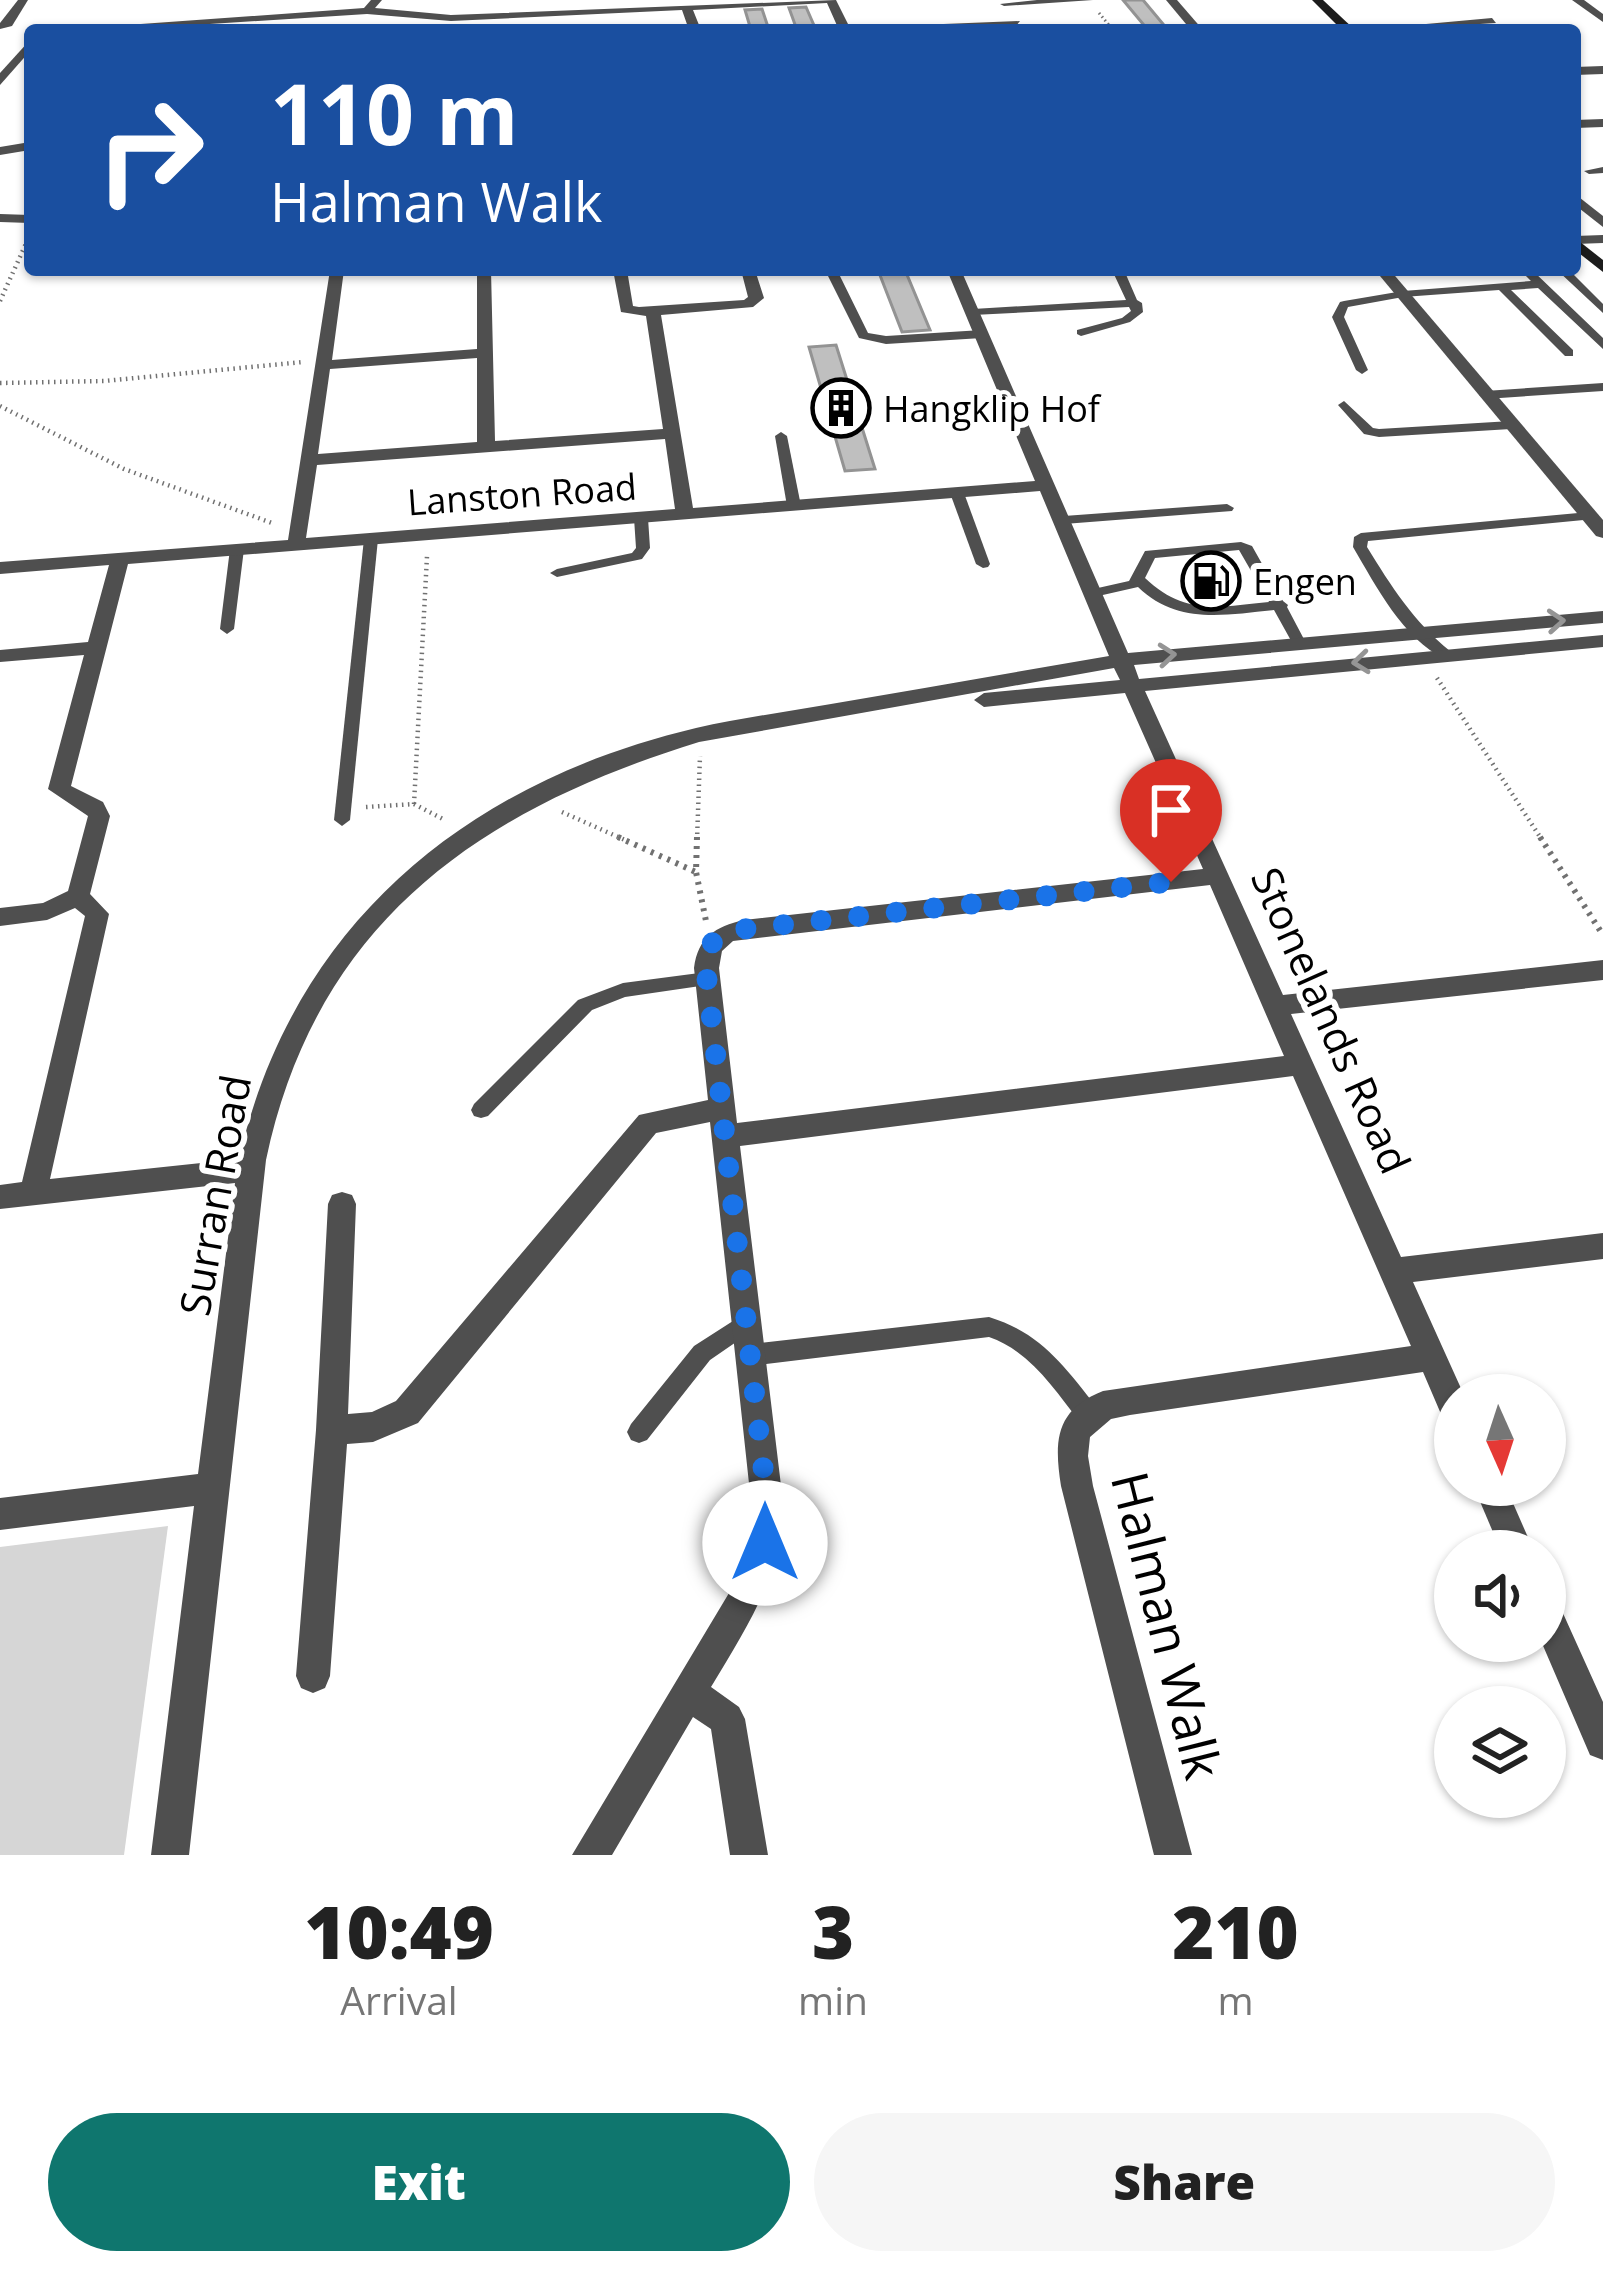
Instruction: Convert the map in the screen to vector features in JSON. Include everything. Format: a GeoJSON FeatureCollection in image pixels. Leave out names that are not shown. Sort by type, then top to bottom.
{"type":"FeatureCollection","features":[{"type":"Feature","properties":{"kind":"street"},"geometry":{"type":"LineString","coordinates":[[0,26],[8,24],[23,0]]}},
{"type":"Feature","properties":{"kind":"street"},"geometry":{"type":"LineString","coordinates":[[279,24],[372,5],[451,24],[549,13],[686,7],[727,11],[831,0]]}},
{"type":"Feature","properties":{"kind":"street"},"geometry":{"type":"LineString","coordinates":[[1171,0],[1192,24]]}},
{"type":"Feature","properties":{"kind":"street"},"geometry":{"type":"LineString","coordinates":[[1317,0],[1343,24]]}},
{"type":"Feature","properties":{"kind":"street"},"geometry":{"type":"LineString","coordinates":[[1577,0],[1603,20]]}},
{"type":"Feature","properties":{"kind":"street"},"geometry":{"type":"LineString","coordinates":[[1472,4],[1496,24]]}},
{"type":"Feature","properties":{"kind":"street"},"geometry":{"type":"LineString","coordinates":[[686,7],[693,24]]}},
{"type":"Feature","properties":{"kind":"street"},"geometry":{"type":"LineString","coordinates":[[590,11],[591,24]]}},
{"type":"Feature","properties":{"kind":"street"},"geometry":{"type":"LineString","coordinates":[[549,13],[552,24]]}},
{"type":"Feature","properties":{"kind":"street"},"geometry":{"type":"LineString","coordinates":[[0,81],[5,65]]}},
{"type":"Feature","properties":{"kind":"street"},"geometry":{"type":"LineString","coordinates":[[1581,247],[1603,268]]}},
{"type":"Feature","properties":{"kind":"street"},"geometry":{"type":"LineString","coordinates":[[296,544],[336,276]]}},
{"type":"Feature","properties":{"kind":"street"},"geometry":{"type":"LineString","coordinates":[[484,276],[486,447]]}},
{"type":"Feature","properties":{"kind":"street"},"geometry":{"type":"LineString","coordinates":[[621,276],[626,309],[653,312],[753,302],[749,276]]}},
{"type":"Feature","properties":{"kind":"street","name":"Stonelands Road"},"geometry":{"type":"LineString","coordinates":[[957,276],[1121,660],[1439,1374]]}},
{"type":"Feature","properties":{"kind":"street"},"geometry":{"type":"LineString","coordinates":[[1387,276],[1603,532]]}},
{"type":"Feature","properties":{"kind":"street"},"geometry":{"type":"LineString","coordinates":[[653,312],[685,514]]}},
{"type":"Feature","properties":{"kind":"street"},"geometry":{"type":"LineString","coordinates":[[324,363],[486,353]]}},
{"type":"Feature","properties":{"kind":"street"},"geometry":{"type":"LineString","coordinates":[[309,460],[672,434]]}},
{"type":"Feature","properties":{"kind":"street","name":"Lanston Road"},"geometry":{"type":"LineString","coordinates":[[0,568],[1048,485]]}},
{"type":"Feature","properties":{"kind":"street"},"geometry":{"type":"LineString","coordinates":[[0,917],[47,911],[78,896],[99,815],[95,808],[59,790],[120,558]]}},
{"type":"Feature","properties":{"kind":"street","name":"Surran Road"},"geometry":{"type":"LineString","coordinates":[[170,1855],[211,1488],[253,1169],[269,1092],[310,999],[367,921],[429,863],[511,807],[602,764],[697,735],[1121,660],[1603,617]]}},
{"type":"Feature","properties":{"kind":"street","name":"Surran Road"},"geometry":{"type":"LineString","coordinates":[[804,718],[1603,641]]}},
{"type":"Feature","properties":{"kind":"street"},"geometry":{"type":"LineString","coordinates":[[0,656],[95,648]]}},
{"type":"Feature","properties":{"kind":"street"},"geometry":{"type":"LineString","coordinates":[[591,1855],[752,1586],[765,1543],[767,1502],[707,979],[706,956],[716,939],[744,929],[1218,876]]}},
{"type":"Feature","properties":{"kind":"street"},"geometry":{"type":"LineString","coordinates":[[33,1193],[97,914],[78,896]]}},
{"type":"Feature","properties":{"kind":"street"},"geometry":{"type":"LineString","coordinates":[[1276,1006],[1603,970]]}},
{"type":"Feature","properties":{"kind":"street"},"geometry":{"type":"LineString","coordinates":[[332,1430],[374,1427],[407,1412],[649,1123],[725,1122],[1302,1064]]}},
{"type":"Feature","properties":{"kind":"street"},"geometry":{"type":"LineString","coordinates":[[0,1197],[253,1169]]}},
{"type":"Feature","properties":{"kind":"street"},"geometry":{"type":"LineString","coordinates":[[313,1676],[332,1430],[342,1204]]}},
{"type":"Feature","properties":{"kind":"street"},"geometry":{"type":"LineString","coordinates":[[1394,1271],[1603,1246]]}},
{"type":"Feature","properties":{"kind":"street"},"geometry":{"type":"LineString","coordinates":[[1088,1414],[1130,1400],[1432,1358]]}},
{"type":"Feature","properties":{"kind":"street","name":"Halman Walk"},"geometry":{"type":"LineString","coordinates":[[1088,1414],[1075,1429],[1077,1486],[1173,1855]]}},
{"type":"Feature","properties":{"kind":"street"},"geometry":{"type":"LineString","coordinates":[[0,1514],[211,1488]]}},
{"type":"Feature","properties":{"kind":"street"},"geometry":{"type":"LineString","coordinates":[[1566,1659],[1603,1742]]}},
{"type":"Feature","properties":{"kind":"street"},"geometry":{"type":"LineString","coordinates":[[690,1694],[727,1719],[749,1855]]}},
{"type":"Feature","properties":{"kind":"lane"},"geometry":{"type":"LineString","coordinates":[[1003,2],[1089,0]]}},
{"type":"Feature","properties":{"kind":"lane"},"geometry":{"type":"LineString","coordinates":[[1589,171],[1603,170]]}},
{"type":"Feature","properties":{"kind":"lane"},"geometry":{"type":"LineString","coordinates":[[834,276],[863,336],[886,340],[1136,303]]}},
{"type":"Feature","properties":{"kind":"lane"},"geometry":{"type":"LineString","coordinates":[[1081,332],[1126,320],[1137,312],[1121,276]]}},
{"type":"Feature","properties":{"kind":"lane"},"geometry":{"type":"LineString","coordinates":[[1532,276],[1603,345]]}},
{"type":"Feature","properties":{"kind":"lane"},"geometry":{"type":"LineString","coordinates":[[1569,276],[1603,310]]}},
{"type":"Feature","properties":{"kind":"lane"},"geometry":{"type":"LineString","coordinates":[[1362,370],[1338,310],[1354,300],[1540,284]]}},
{"type":"Feature","properties":{"kind":"lane"},"geometry":{"type":"LineString","coordinates":[[1502,286],[1569,353]]}},
{"type":"Feature","properties":{"kind":"lane"},"geometry":{"type":"LineString","coordinates":[[1485,395],[1603,387]]}},
{"type":"Feature","properties":{"kind":"lane"},"geometry":{"type":"LineString","coordinates":[[1344,405],[1369,431],[1379,434],[1511,425]]}},
{"type":"Feature","properties":{"kind":"lane"},"geometry":{"type":"LineString","coordinates":[[781,436],[794,506]]}},
{"type":"Feature","properties":{"kind":"lane"},"geometry":{"type":"LineString","coordinates":[[958,493],[983,564]]}},
{"type":"Feature","properties":{"kind":"lane"},"geometry":{"type":"LineString","coordinates":[[1064,520],[1227,508]]}},
{"type":"Feature","properties":{"kind":"lane"},"geometry":{"type":"LineString","coordinates":[[1445,654],[1416,632],[1360,547],[1361,537],[1589,516]]}},
{"type":"Feature","properties":{"kind":"lane"},"geometry":{"type":"LineString","coordinates":[[557,573],[637,556],[643,548],[640,518]]}},
{"type":"Feature","properties":{"kind":"lane"},"geometry":{"type":"LineString","coordinates":[[343,815],[371,539]]}},
{"type":"Feature","properties":{"kind":"lane"},"geometry":{"type":"LineString","coordinates":[[1140,581],[1150,554],[1236,545],[1247,549],[1299,643]]}},
{"type":"Feature","properties":{"kind":"lane"},"geometry":{"type":"LineString","coordinates":[[227,629],[237,549]]}},
{"type":"Feature","properties":{"kind":"lane"},"geometry":{"type":"LineString","coordinates":[[1094,592],[1140,581]]}},
{"type":"Feature","properties":{"kind":"lane"},"geometry":{"type":"LineString","coordinates":[[1140,581],[1164,605],[1181,611],[1281,605]]}},
{"type":"Feature","properties":{"kind":"lane"},"geometry":{"type":"LineString","coordinates":[[481,1110],[585,1005],[623,990],[707,979]]}},
{"type":"Feature","properties":{"kind":"lane"},"geometry":{"type":"LineString","coordinates":[[639,1432],[702,1353],[747,1322]]}},
{"type":"Feature","properties":{"kind":"lane"},"geometry":{"type":"LineString","coordinates":[[750,1355],[989,1327],[1004,1330],[1039,1354],[1088,1414]]}},
{"type":"Feature","properties":{"kind":"path"},"geometry":{"type":"LineString","coordinates":[[0,301],[24,247]]}},
{"type":"Feature","properties":{"kind":"path"},"geometry":{"type":"LineString","coordinates":[[0,383],[104,381],[324,363]]}},
{"type":"Feature","properties":{"kind":"path"},"geometry":{"type":"LineString","coordinates":[[0,406],[124,469],[272,523],[296,544]]}},
{"type":"Feature","properties":{"kind":"path"},"geometry":{"type":"LineString","coordinates":[[414,804],[428,534]]}},
{"type":"Feature","properties":{"kind":"path"},"geometry":{"type":"LineString","coordinates":[[1420,656],[1457,704],[1603,935]]}},
{"type":"Feature","properties":{"kind":"path"},"geometry":{"type":"LineString","coordinates":[[697,735],[701,768],[696,872],[706,920],[716,939]]}},
{"type":"Feature","properties":{"kind":"path"},"geometry":{"type":"LineString","coordinates":[[343,815],[414,804],[469,834]]}},
{"type":"Feature","properties":{"kind":"path"},"geometry":{"type":"LineString","coordinates":[[511,807],[553,808],[696,872]]}},
{"type":"Feature","properties":{"kind":"shaded area"},"geometry":{"type":"Polygon","coordinates":[[[168,1526],[124,1855],[0,1855],[0,1547],[168,1526]]]}},
{"type":"Feature","properties":{"kind":"building"},"geometry":{"type":"Polygon","coordinates":[[[1123,0],[1143,0],[1163,24],[1143,24],[1123,0]]]}},
{"type":"Feature","properties":{"kind":"building"},"geometry":{"type":"Polygon","coordinates":[[[806,7],[813,24],[795,24],[789,8],[806,7]]]}},
{"type":"Feature","properties":{"kind":"building"},"geometry":{"type":"Polygon","coordinates":[[[762,9],[767,24],[749,24],[745,10],[762,9]]]}},
{"type":"Feature","properties":{"kind":"building"},"geometry":{"type":"Polygon","coordinates":[[[880,276],[908,276],[930,330],[902,332],[880,276]]]}},
{"type":"Feature","properties":{"kind":"building","name":"Hangklip Hof"},"geometry":{"type":"Polygon","coordinates":[[[836,345],[875,469],[845,471],[809,347],[836,345]]]}},
{"type":"Feature","properties":{"kind":"place","name":"Hangklip Hof"},"geometry":{"type":"Point","coordinates":[841,408]}},
{"type":"Feature","properties":{"kind":"place","name":"Engen"},"geometry":{"type":"Point","coordinates":[1211,581]}},
{"type":"Feature","properties":{"kind":"route"},"geometry":{"type":"LineString","coordinates":[[765,1543],[767,1502],[707,979],[710,945],[723,933],[744,929],[1171,882]]}}]}
